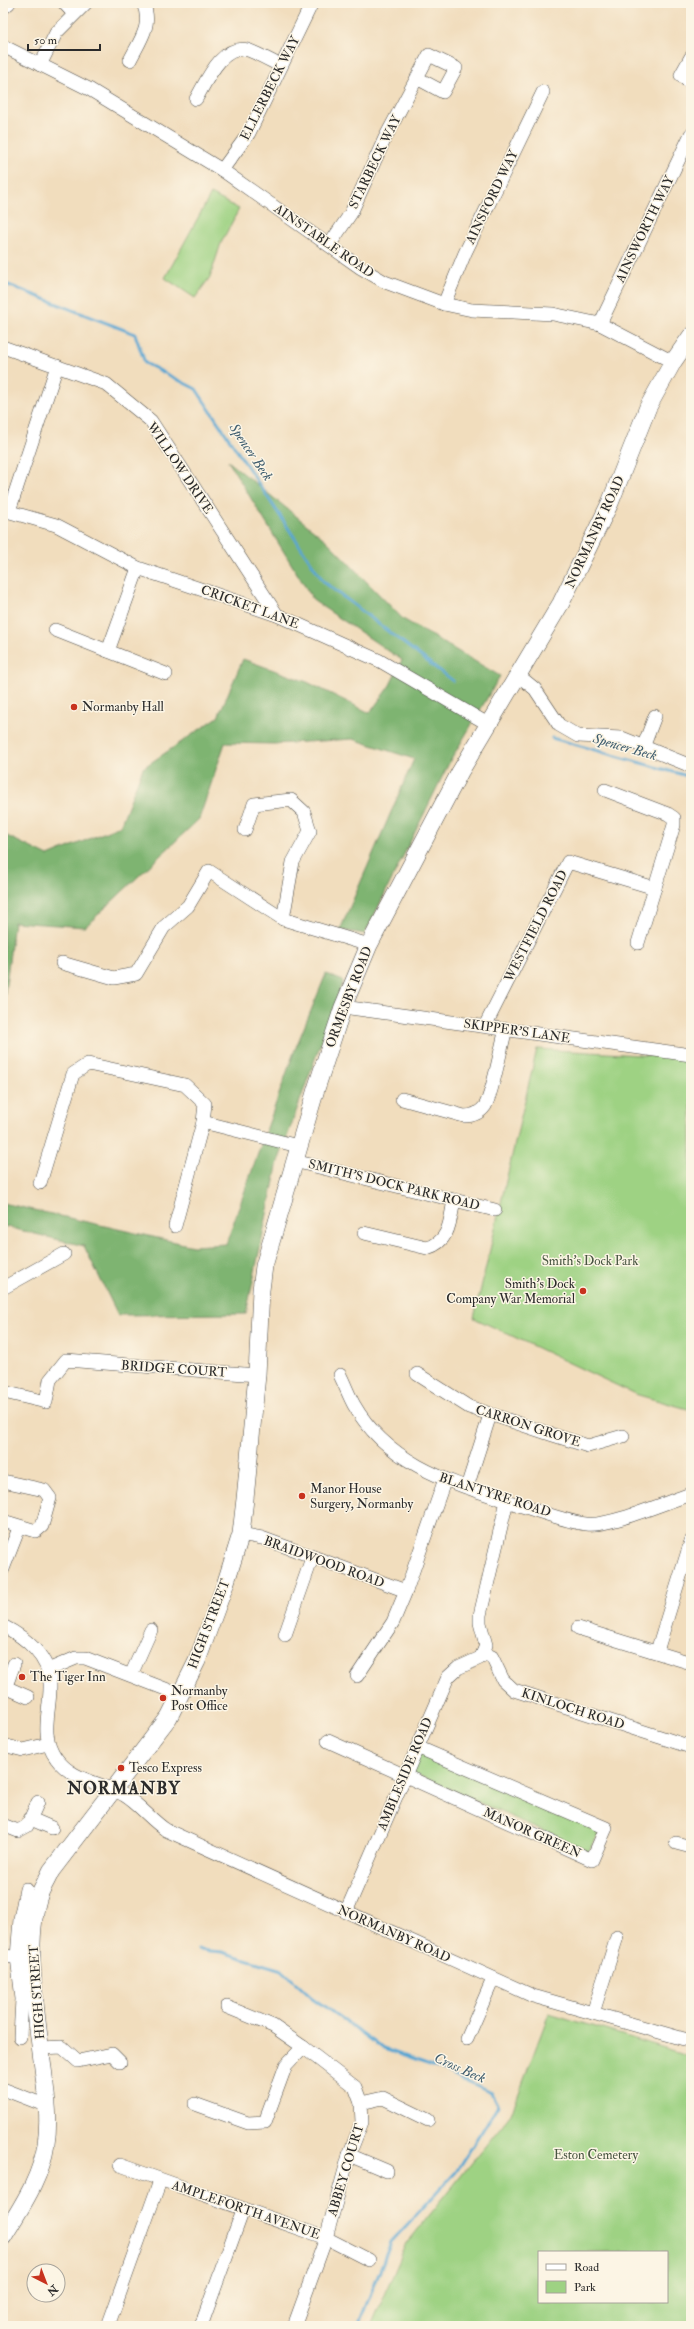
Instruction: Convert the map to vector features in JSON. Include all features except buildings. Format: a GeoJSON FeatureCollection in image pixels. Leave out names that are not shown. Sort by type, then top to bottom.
{"type":"FeatureCollection","features":[{"type":"Feature","properties":{"kind":"main road","name":"NORMANBY ROAD"},"geometry":{"type":"LineString","coordinates":[[488,724],[519,676],[561,603],[610,503],[646,412],[673,362],[691,336]]}},
{"type":"Feature","properties":{"kind":"main road","name":"ORMESBY ROAD"},"geometry":{"type":"LineString","coordinates":[[261,1290],[271,1239],[296,1154],[343,1007],[369,945],[460,772],[488,724]]}},
{"type":"Feature","properties":{"kind":"main road","name":"HIGH STREET"},"geometry":{"type":"LineString","coordinates":[[3,2237],[31,2189],[42,2165],[48,2126],[41,2048],[25,1958],[40,1893],[51,1871],[154,1738],[181,1695],[199,1654],[241,1534],[257,1375],[261,1290]]}},
{"type":"Feature","properties":{"kind":"street"},"geometry":{"type":"LineString","coordinates":[[3,8],[9,3]]}},
{"type":"Feature","properties":{"kind":"street"},"geometry":{"type":"LineString","coordinates":[[64,3],[74,14]]}},
{"type":"Feature","properties":{"kind":"street"},"geometry":{"type":"LineString","coordinates":[[40,65],[56,33],[86,3]]}},
{"type":"Feature","properties":{"kind":"street"},"geometry":{"type":"LineString","coordinates":[[130,60],[147,25],[148,15],[143,3]]}},
{"type":"Feature","properties":{"kind":"street","name":"ELLERBECK WAY"},"geometry":{"type":"LineString","coordinates":[[222,170],[250,133],[312,3]]}},
{"type":"Feature","properties":{"kind":"street","name":"AINSTABLE ROAD"},"geometry":{"type":"LineString","coordinates":[[3,46],[89,89],[222,170],[385,282],[444,304],[472,310],[553,314],[600,324],[673,362]]}},
{"type":"Feature","properties":{"kind":"street"},"geometry":{"type":"LineString","coordinates":[[196,99],[223,56],[237,49],[247,50],[281,66]]}},
{"type":"Feature","properties":{"kind":"street"},"geometry":{"type":"LineString","coordinates":[[691,57],[680,75],[691,84]]}},
{"type":"Feature","properties":{"kind":"street","name":"STARBECK WAY"},"geometry":{"type":"LineString","coordinates":[[330,244],[351,213],[385,138],[417,78]]}},
{"type":"Feature","properties":{"kind":"street","name":"AINSFORD WAY"},"geometry":{"type":"LineString","coordinates":[[444,304],[465,253],[543,92]]}},
{"type":"Feature","properties":{"kind":"street","name":"AINSWORTH WAY"},"geometry":{"type":"LineString","coordinates":[[600,324],[691,134]]}},
{"type":"Feature","properties":{"kind":"street","name":"WILLOW DRIVE"},"geometry":{"type":"LineString","coordinates":[[3,347],[106,384],[150,421],[277,615]]}},
{"type":"Feature","properties":{"kind":"street"},"geometry":{"type":"LineString","coordinates":[[6,511],[57,366]]}},
{"type":"Feature","properties":{"kind":"street","name":"CRICKET LANE"},"geometry":{"type":"LineString","coordinates":[[6,511],[56,525],[138,568],[277,615],[380,661],[488,724]]}},
{"type":"Feature","properties":{"kind":"street"},"geometry":{"type":"LineString","coordinates":[[108,651],[138,568]]}},
{"type":"Feature","properties":{"kind":"street"},"geometry":{"type":"LineString","coordinates":[[55,630],[166,674]]}},
{"type":"Feature","properties":{"kind":"street"},"geometry":{"type":"LineString","coordinates":[[519,676],[535,690],[558,725],[578,736],[622,738],[644,745],[691,766]]}},
{"type":"Feature","properties":{"kind":"street"},"geometry":{"type":"LineString","coordinates":[[644,745],[655,716]]}},
{"type":"Feature","properties":{"kind":"street"},"geometry":{"type":"LineString","coordinates":[[605,790],[668,814],[674,818],[674,825],[638,943]]}},
{"type":"Feature","properties":{"kind":"street"},"geometry":{"type":"LineString","coordinates":[[246,830],[254,804],[291,800],[304,812],[310,831],[293,862],[283,919]]}},
{"type":"Feature","properties":{"kind":"street","name":"WESTFIELD ROAD"},"geometry":{"type":"LineString","coordinates":[[484,1026],[568,862],[655,888]]}},
{"type":"Feature","properties":{"kind":"street"},"geometry":{"type":"LineString","coordinates":[[62,963],[114,978],[136,974],[164,927],[188,906],[209,870],[283,919],[369,945]]}},
{"type":"Feature","properties":{"kind":"street","name":"SKIPPER'S LANE"},"geometry":{"type":"LineString","coordinates":[[343,1007],[691,1054]]}},
{"type":"Feature","properties":{"kind":"street"},"geometry":{"type":"LineString","coordinates":[[402,1100],[464,1116],[470,1116],[479,1112],[488,1101],[506,1029]]}},
{"type":"Feature","properties":{"kind":"street"},"geometry":{"type":"LineString","coordinates":[[40,1183],[73,1074],[88,1064],[185,1085],[205,1104],[203,1122],[176,1226]]}},
{"type":"Feature","properties":{"kind":"street","name":"SMITH'S DOCK PARK ROAD"},"geometry":{"type":"LineString","coordinates":[[203,1122],[296,1154],[454,1200],[495,1210]]}},
{"type":"Feature","properties":{"kind":"street"},"geometry":{"type":"LineString","coordinates":[[364,1233],[427,1248],[434,1246],[446,1236],[454,1200]]}},
{"type":"Feature","properties":{"kind":"street"},"geometry":{"type":"LineString","coordinates":[[3,1288],[64,1254]]}},
{"type":"Feature","properties":{"kind":"street","name":"BRIDGE COURT"},"geometry":{"type":"LineString","coordinates":[[8,1393],[46,1402],[50,1380],[66,1360],[257,1375]]}},
{"type":"Feature","properties":{"kind":"street","name":"CARRON GROVE"},"geometry":{"type":"LineString","coordinates":[[417,1374],[469,1407],[588,1446],[623,1436]]}},
{"type":"Feature","properties":{"kind":"street","name":"BLANTYRE ROAD"},"geometry":{"type":"LineString","coordinates":[[340,1375],[358,1411],[388,1446],[407,1462],[445,1479],[507,1501],[586,1524],[604,1523],[691,1495]]}},
{"type":"Feature","properties":{"kind":"street"},"geometry":{"type":"LineString","coordinates":[[467,1487],[490,1415]]}},
{"type":"Feature","properties":{"kind":"street"},"geometry":{"type":"LineString","coordinates":[[357,1676],[393,1622],[406,1591],[445,1479]]}},
{"type":"Feature","properties":{"kind":"street"},"geometry":{"type":"LineString","coordinates":[[3,1481],[44,1490],[50,1498],[42,1526],[36,1532],[20,1528],[3,1521]]}},
{"type":"Feature","properties":{"kind":"street"},"geometry":{"type":"LineString","coordinates":[[483,1652],[486,1645],[480,1623],[480,1615],[507,1501]]}},
{"type":"Feature","properties":{"kind":"street"},"geometry":{"type":"LineString","coordinates":[[3,1569],[20,1528]]}},
{"type":"Feature","properties":{"kind":"street","name":"BRAIDWOOD ROAD"},"geometry":{"type":"LineString","coordinates":[[241,1534],[262,1538],[312,1558],[406,1591]]}},
{"type":"Feature","properties":{"kind":"street"},"geometry":{"type":"LineString","coordinates":[[657,1651],[691,1540]]}},
{"type":"Feature","properties":{"kind":"street"},"geometry":{"type":"LineString","coordinates":[[285,1635],[312,1558]]}},
{"type":"Feature","properties":{"kind":"street"},"geometry":{"type":"LineString","coordinates":[[3,1626],[20,1634],[38,1652],[48,1670],[50,1684],[46,1728],[48,1744],[23,1750],[3,1745]]}},
{"type":"Feature","properties":{"kind":"street"},"geometry":{"type":"LineString","coordinates":[[578,1628],[657,1651],[691,1663]]}},
{"type":"Feature","properties":{"kind":"street"},"geometry":{"type":"LineString","coordinates":[[131,1675],[151,1630]]}},
{"type":"Feature","properties":{"kind":"street","name":"AMBLESIDE ROAD"},"geometry":{"type":"LineString","coordinates":[[346,1912],[448,1677],[458,1668],[480,1658],[483,1652]]}},
{"type":"Feature","properties":{"kind":"street","name":"KINLOCH ROAD"},"geometry":{"type":"LineString","coordinates":[[483,1652],[492,1658],[503,1680],[514,1690],[691,1747]]}},
{"type":"Feature","properties":{"kind":"street"},"geometry":{"type":"LineString","coordinates":[[48,1670],[76,1658],[85,1658],[181,1695]]}},
{"type":"Feature","properties":{"kind":"street"},"geometry":{"type":"LineString","coordinates":[[14,1664],[4,1689],[28,1696]]}},
{"type":"Feature","properties":{"kind":"street"},"geometry":{"type":"LineString","coordinates":[[328,1741],[405,1775]]}},
{"type":"Feature","properties":{"kind":"street","name":"NORMANBY ROAD"},"geometry":{"type":"LineString","coordinates":[[48,1744],[54,1757],[62,1767],[78,1777],[114,1790],[125,1796],[154,1823],[187,1841],[533,1996],[691,2041]]}},
{"type":"Feature","properties":{"kind":"street","name":"MANOR GREEN"},"geometry":{"type":"LineString","coordinates":[[405,1775],[592,1860],[606,1828],[417,1747]]}},
{"type":"Feature","properties":{"kind":"street"},"geometry":{"type":"LineString","coordinates":[[3,1825],[18,1831],[29,1823],[38,1802]]}},
{"type":"Feature","properties":{"kind":"street"},"geometry":{"type":"LineString","coordinates":[[29,1823],[52,1828]]}},
{"type":"Feature","properties":{"kind":"street"},"geometry":{"type":"LineString","coordinates":[[676,1843],[691,1847]]}},
{"type":"Feature","properties":{"kind":"street"},"geometry":{"type":"LineString","coordinates":[[20,2037],[25,1958],[20,1919],[26,1888]]}},
{"type":"Feature","properties":{"kind":"street"},"geometry":{"type":"LineString","coordinates":[[593,2013],[617,1937]]}},
{"type":"Feature","properties":{"kind":"street"},"geometry":{"type":"LineString","coordinates":[[3,1956],[25,1958]]}},
{"type":"Feature","properties":{"kind":"street"},"geometry":{"type":"LineString","coordinates":[[467,2039],[493,1979]]}},
{"type":"Feature","properties":{"kind":"street","name":"ABBEY COURT"},"geometry":{"type":"LineString","coordinates":[[227,2007],[273,2026],[303,2047],[355,2087],[361,2103],[362,2122],[349,2155],[326,2238],[297,2325]]}},
{"type":"Feature","properties":{"kind":"street"},"geometry":{"type":"LineString","coordinates":[[41,2048],[62,2047],[78,2061],[112,2054],[120,2062]]}},
{"type":"Feature","properties":{"kind":"street"},"geometry":{"type":"LineString","coordinates":[[195,2104],[248,2123],[265,2122],[286,2065],[303,2047]]}},
{"type":"Feature","properties":{"kind":"street"},"geometry":{"type":"LineString","coordinates":[[3,2089],[47,2106]]}},
{"type":"Feature","properties":{"kind":"street"},"geometry":{"type":"LineString","coordinates":[[361,2103],[383,2098],[428,2120]]}},
{"type":"Feature","properties":{"kind":"street"},"geometry":{"type":"LineString","coordinates":[[349,2155],[386,2171]]}},
{"type":"Feature","properties":{"kind":"street","name":"AMPLEFORTH AVENUE"},"geometry":{"type":"LineString","coordinates":[[120,2165],[160,2181],[326,2238],[369,2260]]}},
{"type":"Feature","properties":{"kind":"street"},"geometry":{"type":"LineString","coordinates":[[108,2326],[160,2181]]}},
{"type":"Feature","properties":{"kind":"street"},"geometry":{"type":"LineString","coordinates":[[201,2326],[243,2210]]}},
{"type":"Feature","properties":{"kind":"green space"},"geometry":{"type":"Polygon","coordinates":[[[211,194],[239,209],[221,243],[210,277],[195,298],[165,278],[211,194]]]}},
{"type":"Feature","properties":{"kind":"green space"},"geometry":{"type":"Polygon","coordinates":[[[228,461],[327,541],[403,619],[500,676],[448,765],[365,934],[340,930],[414,759],[353,739],[274,744],[225,743],[199,819],[85,927],[14,922],[3,1008],[3,834],[48,856],[120,826],[143,768],[218,717],[243,659],[307,682],[370,713],[390,685],[402,660],[314,601],[228,461]]]}},
{"type":"Feature","properties":{"kind":"green space"},"geometry":{"type":"Polygon","coordinates":[[[326,974],[343,981],[278,1162],[246,1314],[118,1315],[84,1246],[3,1226],[3,1203],[193,1246],[226,1244],[294,1052],[326,974]]]}},
{"type":"Feature","properties":{"kind":"green space","name":"Smith's Dock Park"},"geometry":{"type":"Polygon","coordinates":[[[537,1049],[691,1058],[691,1410],[635,1394],[474,1318],[537,1049]]]}},
{"type":"Feature","properties":{"kind":"green space"},"geometry":{"type":"Polygon","coordinates":[[[417,1751],[601,1829],[589,1851],[410,1772],[417,1751]]]}},
{"type":"Feature","properties":{"kind":"green space","name":"Eston Cemetery"},"geometry":{"type":"Polygon","coordinates":[[[549,2013],[691,2056],[691,2326],[371,2326],[407,2243],[511,2114],[549,2013]]]}},
{"type":"Feature","properties":{"kind":"waterway","name":"Spencer Beck"},"geometry":{"type":"LineString","coordinates":[[3,283],[135,334],[145,363],[196,389],[324,582],[453,681]]}},
{"type":"Feature","properties":{"kind":"waterway","name":"Spencer Beck"},"geometry":{"type":"LineString","coordinates":[[552,738],[691,777]]}},
{"type":"Feature","properties":{"kind":"waterway","name":"Cross Beck"},"geometry":{"type":"LineString","coordinates":[[198,1950],[222,1952],[282,1970],[311,1997],[384,2049],[430,2065],[491,2093],[498,2106],[456,2172],[391,2242],[358,2326]]}},
{"type":"Feature","properties":{"kind":"place","name":"Normanby Hall"},"geometry":{"type":"Point","coordinates":[74,707]}},
{"type":"Feature","properties":{"kind":"place","name":"Smith's Dock Company War Memorial"},"geometry":{"type":"Point","coordinates":[583,1291]}},
{"type":"Feature","properties":{"kind":"place","name":"Manor House Surgery, Normanby"},"geometry":{"type":"Point","coordinates":[302,1496]}},
{"type":"Feature","properties":{"kind":"place","name":"The Tiger Inn"},"geometry":{"type":"Point","coordinates":[22,1677]}},
{"type":"Feature","properties":{"kind":"place","name":"Normanby Post Office"},"geometry":{"type":"Point","coordinates":[163,1698]}},
{"type":"Feature","properties":{"kind":"place","name":"Tesco Express"},"geometry":{"type":"Point","coordinates":[121,1768]}},
{"type":"Feature","properties":{"kind":"district","name":"NORMANBY"},"geometry":{"type":"Point","coordinates":[124,1788]}}]}
